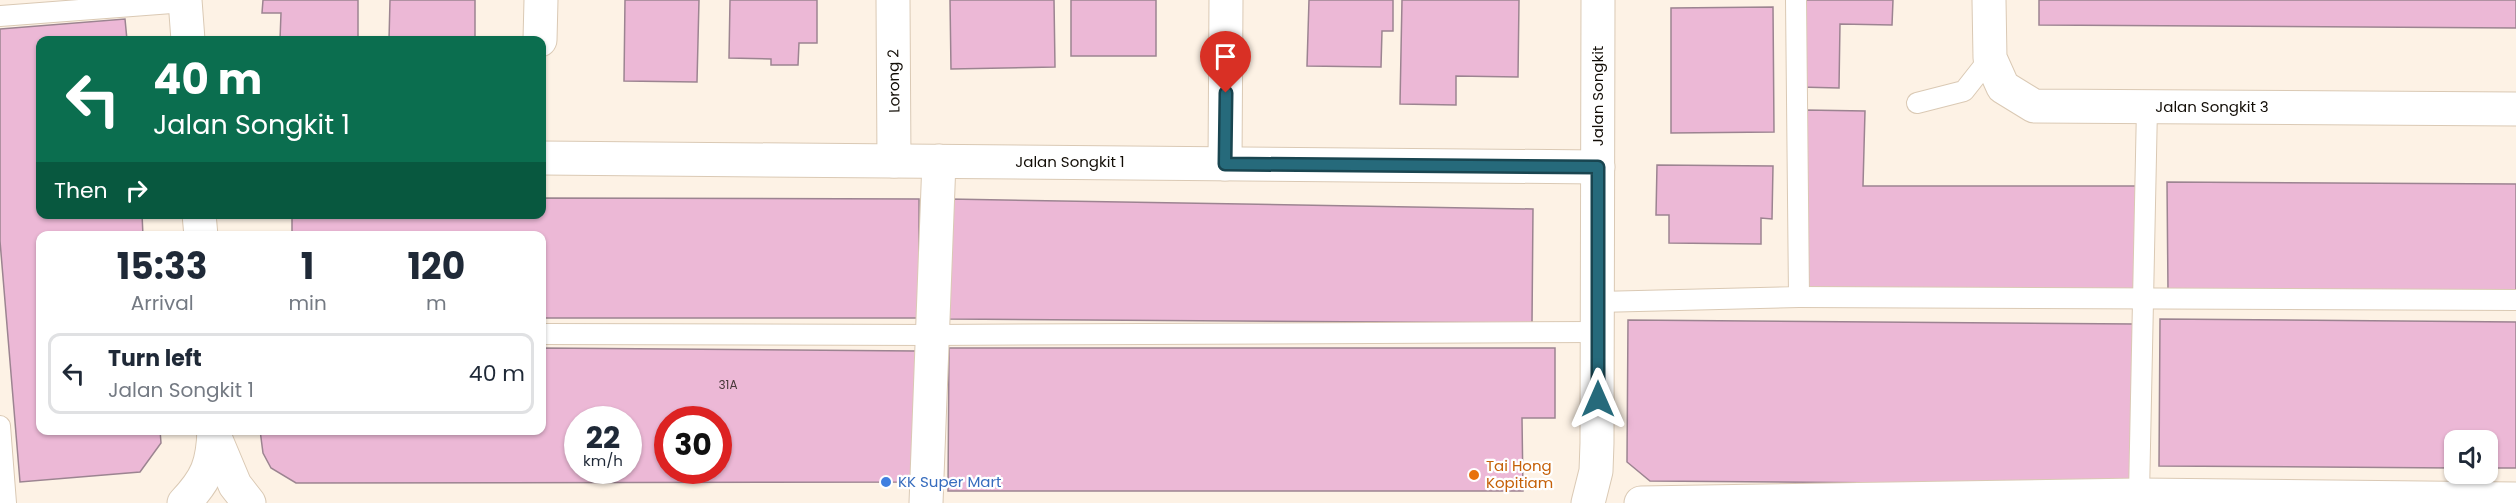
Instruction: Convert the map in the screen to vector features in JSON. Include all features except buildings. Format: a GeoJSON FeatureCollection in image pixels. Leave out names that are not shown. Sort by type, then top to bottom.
{"type":"FeatureCollection","features":[{"type":"Feature","properties":{"kind":"street"},"geometry":{"type":"LineString","coordinates":[[540,36],[541,0]]}},
{"type":"Feature","properties":{"kind":"street","name":"Lorong 2"},"geometry":{"type":"LineString","coordinates":[[893,0],[894,161]]}},
{"type":"Feature","properties":{"kind":"street"},"geometry":{"type":"LineString","coordinates":[[1225,164],[1226,0]]}},
{"type":"Feature","properties":{"kind":"street","name":"Jalan Songkit"},"geometry":{"type":"LineString","coordinates":[[1588,503],[1596,471],[1597,443],[1598,0]]}},
{"type":"Feature","properties":{"kind":"street","name":"Jalan Songkit 3"},"geometry":{"type":"LineString","coordinates":[[1989,0],[1990,57],[2003,87],[2034,106],[2516,110]]}},
{"type":"Feature","properties":{"kind":"street"},"geometry":{"type":"LineString","coordinates":[[185,1],[188,36]]}},
{"type":"Feature","properties":{"kind":"street","name":"Jalan Songkit 1"},"geometry":{"type":"LineString","coordinates":[[546,158],[1598,167]]}},
{"type":"Feature","properties":{"kind":"street"},"geometry":{"type":"LineString","coordinates":[[926,503],[939,162]]}},
{"type":"Feature","properties":{"kind":"street"},"geometry":{"type":"LineString","coordinates":[[184,503],[201,486],[212,461],[214,435]]}},
{"type":"Feature","properties":{"kind":"street"},"geometry":{"type":"LineString","coordinates":[[215,435],[235,485],[249,503]]}},
{"type":"Feature","properties":{"kind":"street","name":"Jalan Songkit"},"geometry":{"type":"LineString","coordinates":[[1597,443],[1605,468],[1614,481],[1643,502]]}},
{"type":"Feature","properties":{"kind":"street"},"geometry":{"type":"LineString","coordinates":[[1643,502],[2139,495],[2516,500]]}},
{"type":"Feature","properties":{"kind":"lane"},"geometry":{"type":"LineString","coordinates":[[1796,0],[1799,297]]}},
{"type":"Feature","properties":{"kind":"lane"},"geometry":{"type":"LineString","coordinates":[[0,16],[185,1]]}},
{"type":"Feature","properties":{"kind":"lane"},"geometry":{"type":"LineString","coordinates":[[1917,103],[1964,91],[1990,57]]}},
{"type":"Feature","properties":{"kind":"lane"},"geometry":{"type":"LineString","coordinates":[[2139,495],[2147,107]]}},
{"type":"Feature","properties":{"kind":"lane"},"geometry":{"type":"LineString","coordinates":[[546,334],[932,335],[1598,317],[1799,297],[2516,300]]}},
{"type":"Feature","properties":{"kind":"lane"},"geometry":{"type":"LineString","coordinates":[[0,426],[6,503]]}},
{"type":"Feature","properties":{"kind":"place","name":"Tai Hong Kopitiam"},"geometry":{"type":"Point","coordinates":[1474,475]}},
{"type":"Feature","properties":{"kind":"place","name":"KK Super Mart"},"geometry":{"type":"Point","coordinates":[886,482]}},
{"type":"Feature","properties":{"kind":"route"},"geometry":{"type":"LineString","coordinates":[[1226,93],[1225,164],[1598,167],[1598,399]]}}]}
